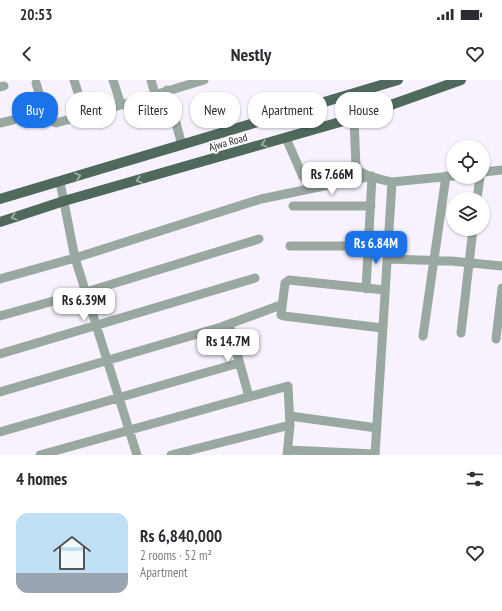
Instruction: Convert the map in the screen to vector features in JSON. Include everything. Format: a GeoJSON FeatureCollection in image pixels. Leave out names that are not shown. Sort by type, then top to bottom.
{"type":"FeatureCollection","features":[{"type":"Feature","properties":{"kind":"main road","name":"Ajwa Road"},"geometry":{"type":"LineString","coordinates":[[357,92],[398,80]]}},
{"type":"Feature","properties":{"kind":"main road","name":"Ajwa Road"},"geometry":{"type":"LineString","coordinates":[[393,104],[461,80]]}},
{"type":"Feature","properties":{"kind":"main road","name":"Ajwa Road"},"geometry":{"type":"LineString","coordinates":[[0,199],[335,99]]}},
{"type":"Feature","properties":{"kind":"main road","name":"Ajwa Road"},"geometry":{"type":"LineString","coordinates":[[0,222],[64,201],[335,124]]}},
{"type":"Feature","properties":{"kind":"street"},"geometry":{"type":"LineString","coordinates":[[74,80],[78,92]]}},
{"type":"Feature","properties":{"kind":"street"},"geometry":{"type":"LineString","coordinates":[[113,80],[121,104]]}},
{"type":"Feature","properties":{"kind":"street"},"geometry":{"type":"LineString","coordinates":[[151,80],[154,92]]}},
{"type":"Feature","properties":{"kind":"street"},"geometry":{"type":"LineString","coordinates":[[161,92],[204,80]]}},
{"type":"Feature","properties":{"kind":"street"},"geometry":{"type":"LineString","coordinates":[[36,83],[47,119],[56,124],[66,121]]}},
{"type":"Feature","properties":{"kind":"street"},"geometry":{"type":"LineString","coordinates":[[167,90],[182,145]]}},
{"type":"Feature","properties":{"kind":"street"},"geometry":{"type":"LineString","coordinates":[[116,106],[124,103]]}},
{"type":"Feature","properties":{"kind":"street"},"geometry":{"type":"LineString","coordinates":[[0,123],[12,120]]}},
{"type":"Feature","properties":{"kind":"street"},"geometry":{"type":"LineString","coordinates":[[354,128],[356,167],[359,171],[392,182],[446,176]]}},
{"type":"Feature","properties":{"kind":"street"},"geometry":{"type":"LineString","coordinates":[[286,138],[303,177],[306,178],[349,172]]}},
{"type":"Feature","properties":{"kind":"street"},"geometry":{"type":"LineString","coordinates":[[490,171],[502,170]]}},
{"type":"Feature","properties":{"kind":"street"},"geometry":{"type":"LineString","coordinates":[[366,289],[372,176]]}},
{"type":"Feature","properties":{"kind":"street"},"geometry":{"type":"LineString","coordinates":[[0,279],[75,258],[261,199],[372,176]]}},
{"type":"Feature","properties":{"kind":"street"},"geometry":{"type":"LineString","coordinates":[[60,182],[75,258],[137,455]]}},
{"type":"Feature","properties":{"kind":"street"},"geometry":{"type":"LineString","coordinates":[[40,455],[288,386],[290,420],[288,453],[375,455],[392,182]]}},
{"type":"Feature","properties":{"kind":"street"},"geometry":{"type":"LineString","coordinates":[[423,336],[448,184]]}},
{"type":"Feature","properties":{"kind":"street"},"geometry":{"type":"LineString","coordinates":[[293,206],[371,206]]}},
{"type":"Feature","properties":{"kind":"street"},"geometry":{"type":"LineString","coordinates":[[461,333],[472,236]]}},
{"type":"Feature","properties":{"kind":"street"},"geometry":{"type":"LineString","coordinates":[[0,316],[86,292],[259,239]]}},
{"type":"Feature","properties":{"kind":"street"},"geometry":{"type":"LineString","coordinates":[[290,246],[368,246]]}},
{"type":"Feature","properties":{"kind":"street"},"geometry":{"type":"LineString","coordinates":[[387,259],[502,266]]}},
{"type":"Feature","properties":{"kind":"street"},"geometry":{"type":"LineString","coordinates":[[0,354],[255,278]]}},
{"type":"Feature","properties":{"kind":"street"},"geometry":{"type":"LineString","coordinates":[[382,328],[281,315],[285,283],[289,280],[385,290]]}},
{"type":"Feature","properties":{"kind":"street"},"geometry":{"type":"LineString","coordinates":[[496,339],[502,288]]}},
{"type":"Feature","properties":{"kind":"street"},"geometry":{"type":"LineString","coordinates":[[0,392],[229,324],[278,306]]}},
{"type":"Feature","properties":{"kind":"street"},"geometry":{"type":"LineString","coordinates":[[229,324],[249,397]]}},
{"type":"Feature","properties":{"kind":"street"},"geometry":{"type":"LineString","coordinates":[[0,432],[239,363]]}},
{"type":"Feature","properties":{"kind":"street"},"geometry":{"type":"LineString","coordinates":[[171,455],[290,420],[376,428]]}}]}
